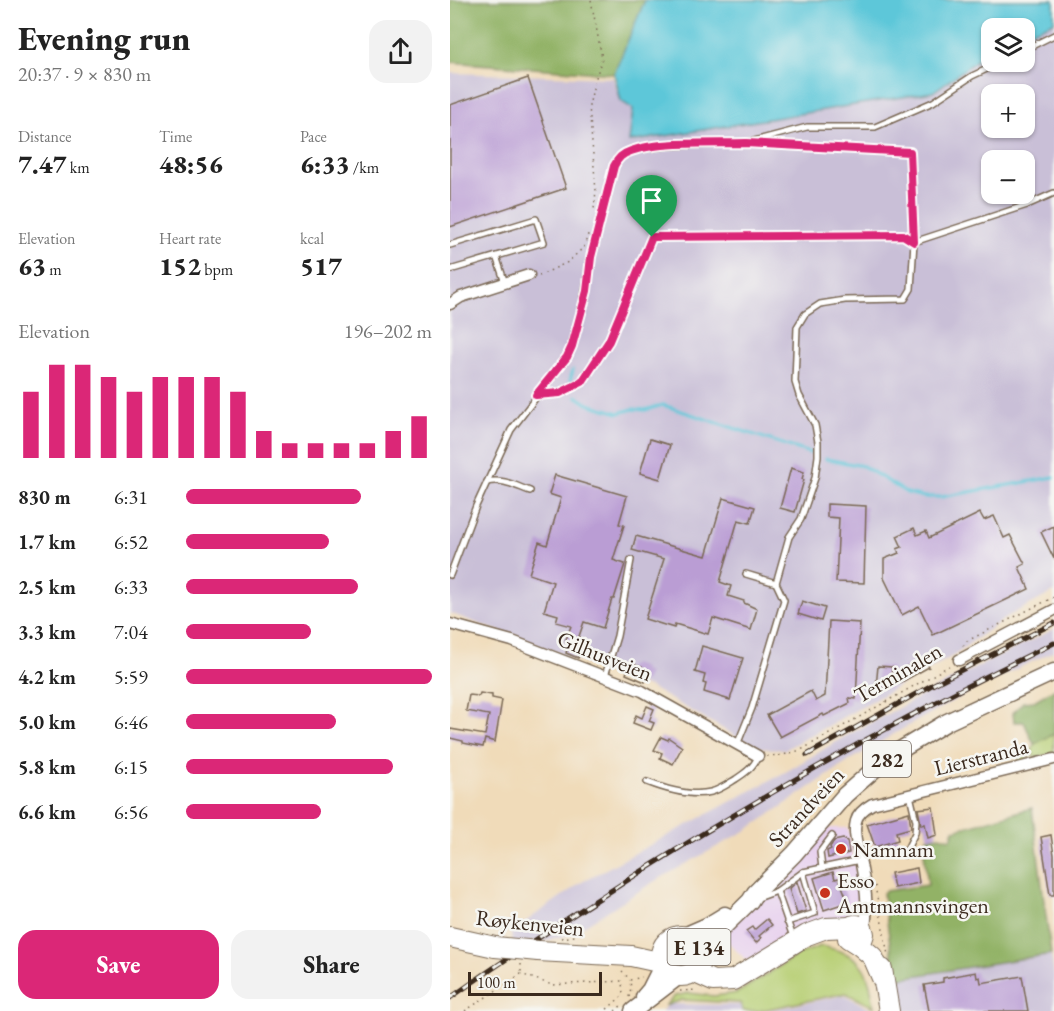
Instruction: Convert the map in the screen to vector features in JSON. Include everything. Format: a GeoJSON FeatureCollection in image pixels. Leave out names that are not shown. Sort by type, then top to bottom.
{"type":"FeatureCollection","features":[{"type":"Feature","properties":{"kind":"highway","name":"E 134"},"geometry":{"type":"LineString","coordinates":[[684,936],[694,940],[680,961],[704,979],[717,982],[733,980],[795,941],[818,932],[859,934]]}},
{"type":"Feature","properties":{"kind":"highway"},"geometry":{"type":"LineString","coordinates":[[859,934],[879,955],[889,1011]]}},
{"type":"Feature","properties":{"kind":"highway","name":"Røykenveien"},"geometry":{"type":"LineString","coordinates":[[450,937],[530,955],[611,961],[680,961]]}},
{"type":"Feature","properties":{"kind":"main road","name":"Strandveien"},"geometry":{"type":"LineString","coordinates":[[680,961],[752,897],[845,795],[887,758],[947,722],[1054,672]]}},
{"type":"Feature","properties":{"kind":"main road","name":"Strandveien"},"geometry":{"type":"LineString","coordinates":[[684,936],[718,921],[746,898],[752,897]]}},
{"type":"Feature","properties":{"kind":"main road","name":"282"},"geometry":{"type":"LineString","coordinates":[[633,1011],[650,990],[680,961]]}},
{"type":"Feature","properties":{"kind":"street"},"geometry":{"type":"LineString","coordinates":[[450,304],[461,297],[534,276]]}},
{"type":"Feature","properties":{"kind":"street","name":"Terminalen"},"geometry":{"type":"LineString","coordinates":[[959,660],[1054,610]]}},
{"type":"Feature","properties":{"kind":"street","name":"Gilhusveien"},"geometry":{"type":"LineString","coordinates":[[450,624],[512,641],[642,691],[758,756]]}},
{"type":"Feature","properties":{"kind":"street","name":"Lierstranda"},"geometry":{"type":"LineString","coordinates":[[859,934],[866,894],[855,830],[858,817],[862,812],[872,804],[1054,759]]}},
{"type":"Feature","properties":{"kind":"lane"},"geometry":{"type":"LineString","coordinates":[[1035,44],[1054,35]]}},
{"type":"Feature","properties":{"kind":"lane"},"geometry":{"type":"LineString","coordinates":[[746,143],[807,127],[875,127],[933,102],[981,72]]}},
{"type":"Feature","properties":{"kind":"lane"},"geometry":{"type":"LineString","coordinates":[[450,575],[487,482],[511,430],[567,357],[572,346],[587,291],[594,246],[618,158],[632,150],[666,146],[746,143],[910,152],[914,242],[911,289],[905,299],[845,300],[820,304],[805,314],[797,327],[795,382],[799,395],[815,425],[818,456],[815,478],[801,519],[789,537],[776,583],[784,600],[747,725],[736,745]]}},
{"type":"Feature","properties":{"kind":"lane"},"geometry":{"type":"LineString","coordinates":[[914,242],[1027,206],[1054,193]]}},
{"type":"Feature","properties":{"kind":"lane"},"geometry":{"type":"LineString","coordinates":[[450,245],[536,219],[544,242],[450,270]]}},
{"type":"Feature","properties":{"kind":"lane"},"geometry":{"type":"LineString","coordinates":[[536,395],[560,393],[582,382],[609,341],[652,237],[903,235],[914,242]]}},
{"type":"Feature","properties":{"kind":"lane"},"geometry":{"type":"LineString","coordinates":[[496,256],[505,283]]}},
{"type":"Feature","properties":{"kind":"lane"},"geometry":{"type":"LineString","coordinates":[[487,482],[504,481],[530,491]]}},
{"type":"Feature","properties":{"kind":"lane"},"geometry":{"type":"LineString","coordinates":[[605,676],[617,636],[631,560]]}},
{"type":"Feature","properties":{"kind":"lane"},"geometry":{"type":"LineString","coordinates":[[746,574],[776,583]]}},
{"type":"Feature","properties":{"kind":"lane"},"geometry":{"type":"LineString","coordinates":[[647,782],[693,793],[712,792],[746,771],[758,756]]}},
{"type":"Feature","properties":{"kind":"lane"},"geometry":{"type":"LineString","coordinates":[[904,855],[915,833],[916,821],[910,795]]}},
{"type":"Feature","properties":{"kind":"lane"},"geometry":{"type":"LineString","coordinates":[[822,868],[820,852],[832,836]]}},
{"type":"Feature","properties":{"kind":"lane"},"geometry":{"type":"LineString","coordinates":[[752,897],[777,891],[803,872],[860,860]]}},
{"type":"Feature","properties":{"kind":"lane"},"geometry":{"type":"LineString","coordinates":[[788,922],[815,913],[803,872]]}},
{"type":"Feature","properties":{"kind":"lane"},"geometry":{"type":"LineString","coordinates":[[777,891],[795,941]]}},
{"type":"Feature","properties":{"kind":"path"},"geometry":{"type":"LineString","coordinates":[[591,0],[602,58],[590,106],[596,191],[593,217]]}},
{"type":"Feature","properties":{"kind":"path"},"geometry":{"type":"LineString","coordinates":[[534,276],[568,262],[584,247],[590,227]]}},
{"type":"Feature","properties":{"kind":"path"},"geometry":{"type":"LineString","coordinates":[[959,660],[960,650],[967,641],[1054,597]]}},
{"type":"Feature","properties":{"kind":"path","name":"Terminalen"},"geometry":{"type":"LineString","coordinates":[[758,756],[783,755],[801,750],[959,660]]}},
{"type":"Feature","properties":{"kind":"path"},"geometry":{"type":"LineString","coordinates":[[859,934],[886,941]]}},
{"type":"Feature","properties":{"kind":"path"},"geometry":{"type":"LineString","coordinates":[[465,1011],[521,974],[530,955]]}},
{"type":"Feature","properties":{"kind":"path"},"geometry":{"type":"LineString","coordinates":[[611,961],[625,973],[630,980],[631,988],[628,998],[615,1011]]}},
{"type":"Feature","properties":{"kind":"path"},"geometry":{"type":"LineString","coordinates":[[521,974],[552,985],[622,981],[623,994],[605,1011]]}},
{"type":"Feature","properties":{"kind":"path"},"geometry":{"type":"LineString","coordinates":[[630,980],[646,978]]}},
{"type":"Feature","properties":{"kind":"shaded area"},"geometry":{"type":"Polygon","coordinates":[[[1054,22],[1054,592],[1008,616],[951,657],[784,750],[755,747],[651,688],[450,613],[450,73],[613,78],[621,101],[633,109],[629,142],[933,92],[981,57],[981,72],[1035,72],[1035,30],[1054,22]]]}},
{"type":"Feature","properties":{"kind":"shaded area"},"geometry":{"type":"Polygon","coordinates":[[[1054,629],[1054,651],[973,690],[904,728],[849,761],[747,830],[655,881],[571,934],[537,943],[512,943],[511,932],[582,882],[789,770],[844,737],[1054,629]]]}},
{"type":"Feature","properties":{"kind":"shaded area"},"geometry":{"type":"Polygon","coordinates":[[[826,828],[848,828],[860,891],[854,911],[849,917],[748,962],[722,936],[826,828]]]}},
{"type":"Feature","properties":{"kind":"shaded area"},"geometry":{"type":"Polygon","coordinates":[[[1051,954],[1054,976],[1054,1011],[887,1011],[896,979],[1051,954]]]}},
{"type":"Feature","properties":{"kind":"shaded area"},"geometry":{"type":"Polygon","coordinates":[[[845,995],[874,1011],[765,1011],[845,995]]]}},
{"type":"Feature","properties":{"kind":"shaded area"},"geometry":{"type":"Polygon","coordinates":[[[669,1004],[740,1005],[742,1011],[661,1011],[669,1004]]]}},
{"type":"Feature","properties":{"kind":"green space"},"geometry":{"type":"Polygon","coordinates":[[[450,0],[645,0],[614,74],[450,62],[450,0]]]}},
{"type":"Feature","properties":{"kind":"green space"},"geometry":{"type":"Polygon","coordinates":[[[1054,689],[1054,734],[1034,744],[1024,722],[1014,722],[1013,713],[1023,702],[1034,701],[1054,689]]]}},
{"type":"Feature","properties":{"kind":"green space"},"geometry":{"type":"Polygon","coordinates":[[[1054,734],[1054,753],[1035,758],[1034,755],[1026,757],[1027,761],[1021,761],[1019,754],[1032,751],[1034,744],[1054,734]]]}},
{"type":"Feature","properties":{"kind":"green space"},"geometry":{"type":"Polygon","coordinates":[[[1032,808],[1051,954],[895,979],[883,893],[928,885],[924,853],[927,838],[939,836],[951,839],[954,830],[1032,808]]]}},
{"type":"Feature","properties":{"kind":"green space"},"geometry":{"type":"Polygon","coordinates":[[[821,946],[846,954],[861,965],[866,972],[874,1007],[846,993],[758,1011],[743,1011],[740,1003],[682,1000],[665,1006],[675,996],[689,993],[714,996],[737,993],[799,954],[821,946]]]}},
{"type":"Feature","properties":{"kind":"water"},"geometry":{"type":"Polygon","coordinates":[[[645,0],[1054,0],[1054,22],[1035,30],[1035,18],[981,18],[981,57],[933,92],[629,142],[633,109],[621,101],[614,74],[645,0]]]}},
{"type":"Feature","properties":{"kind":"building"},"geometry":{"type":"Polygon","coordinates":[[[528,78],[566,188],[450,227],[450,105],[528,78]]]}},
{"type":"Feature","properties":{"kind":"building"},"geometry":{"type":"Polygon","coordinates":[[[650,439],[670,445],[660,479],[640,473],[650,439]]]}},
{"type":"Feature","properties":{"kind":"building"},"geometry":{"type":"Polygon","coordinates":[[[791,468],[804,472],[795,512],[780,508],[791,468]]]}},
{"type":"Feature","properties":{"kind":"building"},"geometry":{"type":"Polygon","coordinates":[[[555,475],[627,496],[619,524],[624,525],[613,560],[625,564],[603,628],[584,622],[577,642],[583,644],[578,658],[566,653],[569,643],[565,642],[571,626],[556,622],[558,615],[544,611],[553,582],[529,574],[539,542],[547,545],[561,498],[549,494],[555,475]]]}},
{"type":"Feature","properties":{"kind":"building"},"geometry":{"type":"Polygon","coordinates":[[[723,498],[755,507],[750,523],[738,520],[720,582],[731,586],[728,596],[744,601],[757,609],[751,630],[713,618],[708,634],[675,624],[674,628],[645,619],[664,559],[632,550],[636,536],[706,556],[723,498]]]}},
{"type":"Feature","properties":{"kind":"building"},"geometry":{"type":"Polygon","coordinates":[[[827,504],[866,506],[864,583],[836,582],[839,518],[827,517],[827,504]]]}},
{"type":"Feature","properties":{"kind":"building"},"geometry":{"type":"Polygon","coordinates":[[[980,513],[984,520],[994,516],[1004,538],[1010,535],[1025,564],[1019,567],[1029,589],[933,635],[919,606],[902,615],[884,578],[884,559],[899,553],[897,549],[902,547],[897,536],[914,528],[917,535],[926,531],[929,538],[980,513]]]}},
{"type":"Feature","properties":{"kind":"building"},"geometry":{"type":"Polygon","coordinates":[[[1054,526],[1054,559],[1041,532],[1054,526]]]}},
{"type":"Feature","properties":{"kind":"building"},"geometry":{"type":"Polygon","coordinates":[[[802,601],[825,608],[821,621],[798,614],[802,601]]]}},
{"type":"Feature","properties":{"kind":"building"},"geometry":{"type":"Polygon","coordinates":[[[829,621],[860,623],[856,699],[849,698],[850,703],[824,716],[823,714],[780,737],[767,715],[811,691],[816,701],[825,696],[829,621]]]}},
{"type":"Feature","properties":{"kind":"building"},"geometry":{"type":"Polygon","coordinates":[[[702,646],[743,658],[730,700],[704,692],[705,675],[695,672],[702,646]]]}},
{"type":"Feature","properties":{"kind":"building"},"geometry":{"type":"Polygon","coordinates":[[[925,660],[929,667],[900,683],[895,673],[913,663],[914,666],[925,660]]]}},
{"type":"Feature","properties":{"kind":"building"},"geometry":{"type":"Polygon","coordinates":[[[629,665],[644,668],[643,671],[649,673],[645,682],[626,674],[629,665]]]}},
{"type":"Feature","properties":{"kind":"building"},"geometry":{"type":"Polygon","coordinates":[[[878,666],[892,667],[890,689],[876,687],[878,666]]]}},
{"type":"Feature","properties":{"kind":"building"},"geometry":{"type":"Polygon","coordinates":[[[480,693],[502,700],[495,742],[485,739],[483,747],[450,738],[450,729],[485,735],[489,715],[466,711],[469,695],[479,696],[480,693]]]}},
{"type":"Feature","properties":{"kind":"building"},"geometry":{"type":"Polygon","coordinates":[[[647,706],[654,709],[649,721],[654,723],[651,730],[633,723],[636,715],[642,718],[647,706]]]}},
{"type":"Feature","properties":{"kind":"building"},"geometry":{"type":"Polygon","coordinates":[[[661,737],[668,740],[669,738],[682,747],[673,764],[660,758],[662,753],[654,750],[661,737]]]}},
{"type":"Feature","properties":{"kind":"building"},"geometry":{"type":"Polygon","coordinates":[[[933,807],[937,835],[928,838],[925,824],[921,825],[918,809],[933,807]]]}},
{"type":"Feature","properties":{"kind":"building"},"geometry":{"type":"Polygon","coordinates":[[[909,812],[911,828],[896,832],[898,840],[875,847],[867,824],[909,812]]]}},
{"type":"Feature","properties":{"kind":"building"},"geometry":{"type":"Polygon","coordinates":[[[1051,835],[1054,855],[1054,895],[1050,895],[1041,837],[1051,835]]]}},
{"type":"Feature","properties":{"kind":"building"},"geometry":{"type":"Polygon","coordinates":[[[843,839],[847,841],[849,853],[828,858],[827,851],[831,849],[834,841],[843,839]]]}},
{"type":"Feature","properties":{"kind":"building"},"geometry":{"type":"Polygon","coordinates":[[[917,868],[919,883],[894,888],[891,873],[917,868]]]}},
{"type":"Feature","properties":{"kind":"building"},"geometry":{"type":"Polygon","coordinates":[[[833,872],[835,879],[839,878],[848,902],[824,910],[814,878],[833,872]]]}},
{"type":"Feature","properties":{"kind":"building"},"geometry":{"type":"Polygon","coordinates":[[[797,882],[806,911],[797,914],[789,889],[797,882]]]}},
{"type":"Feature","properties":{"kind":"building"},"geometry":{"type":"Polygon","coordinates":[[[767,919],[772,925],[759,936],[761,938],[756,943],[746,931],[752,927],[754,930],[767,919]]]}},
{"type":"Feature","properties":{"kind":"building"},"geometry":{"type":"Polygon","coordinates":[[[976,972],[981,983],[1022,976],[1028,1011],[929,1011],[924,985],[943,982],[943,978],[976,972]]]}},
{"type":"Feature","properties":{"kind":"waterway"},"geometry":{"type":"LineString","coordinates":[[570,381],[573,370]]}},
{"type":"Feature","properties":{"kind":"waterway"},"geometry":{"type":"LineString","coordinates":[[576,396],[588,404],[619,413],[663,405],[810,453]]}},
{"type":"Feature","properties":{"kind":"waterway"},"geometry":{"type":"LineString","coordinates":[[826,459],[863,466],[907,493],[924,497],[941,497],[1054,477]]}},
{"type":"Feature","properties":{"kind":"railway"},"geometry":{"type":"LineString","coordinates":[[807,755],[930,686],[1054,623]]}},
{"type":"Feature","properties":{"kind":"railway"},"geometry":{"type":"LineString","coordinates":[[450,998],[596,900],[745,808],[898,723],[1054,643]]}},
{"type":"Feature","properties":{"kind":"place","name":"Namnam"},"geometry":{"type":"Point","coordinates":[841,849]}},
{"type":"Feature","properties":{"kind":"place","name":"Esso Amtmannsvingen"},"geometry":{"type":"Point","coordinates":[825,893]}},
{"type":"Feature","properties":{"kind":"route"},"geometry":{"type":"LineString","coordinates":[[746,143],[910,152],[914,242],[903,235],[652,237],[609,341],[582,382],[560,393],[536,395],[567,357],[572,346],[587,291],[591,257],[618,158],[632,150],[666,146],[746,143]]}}]}
